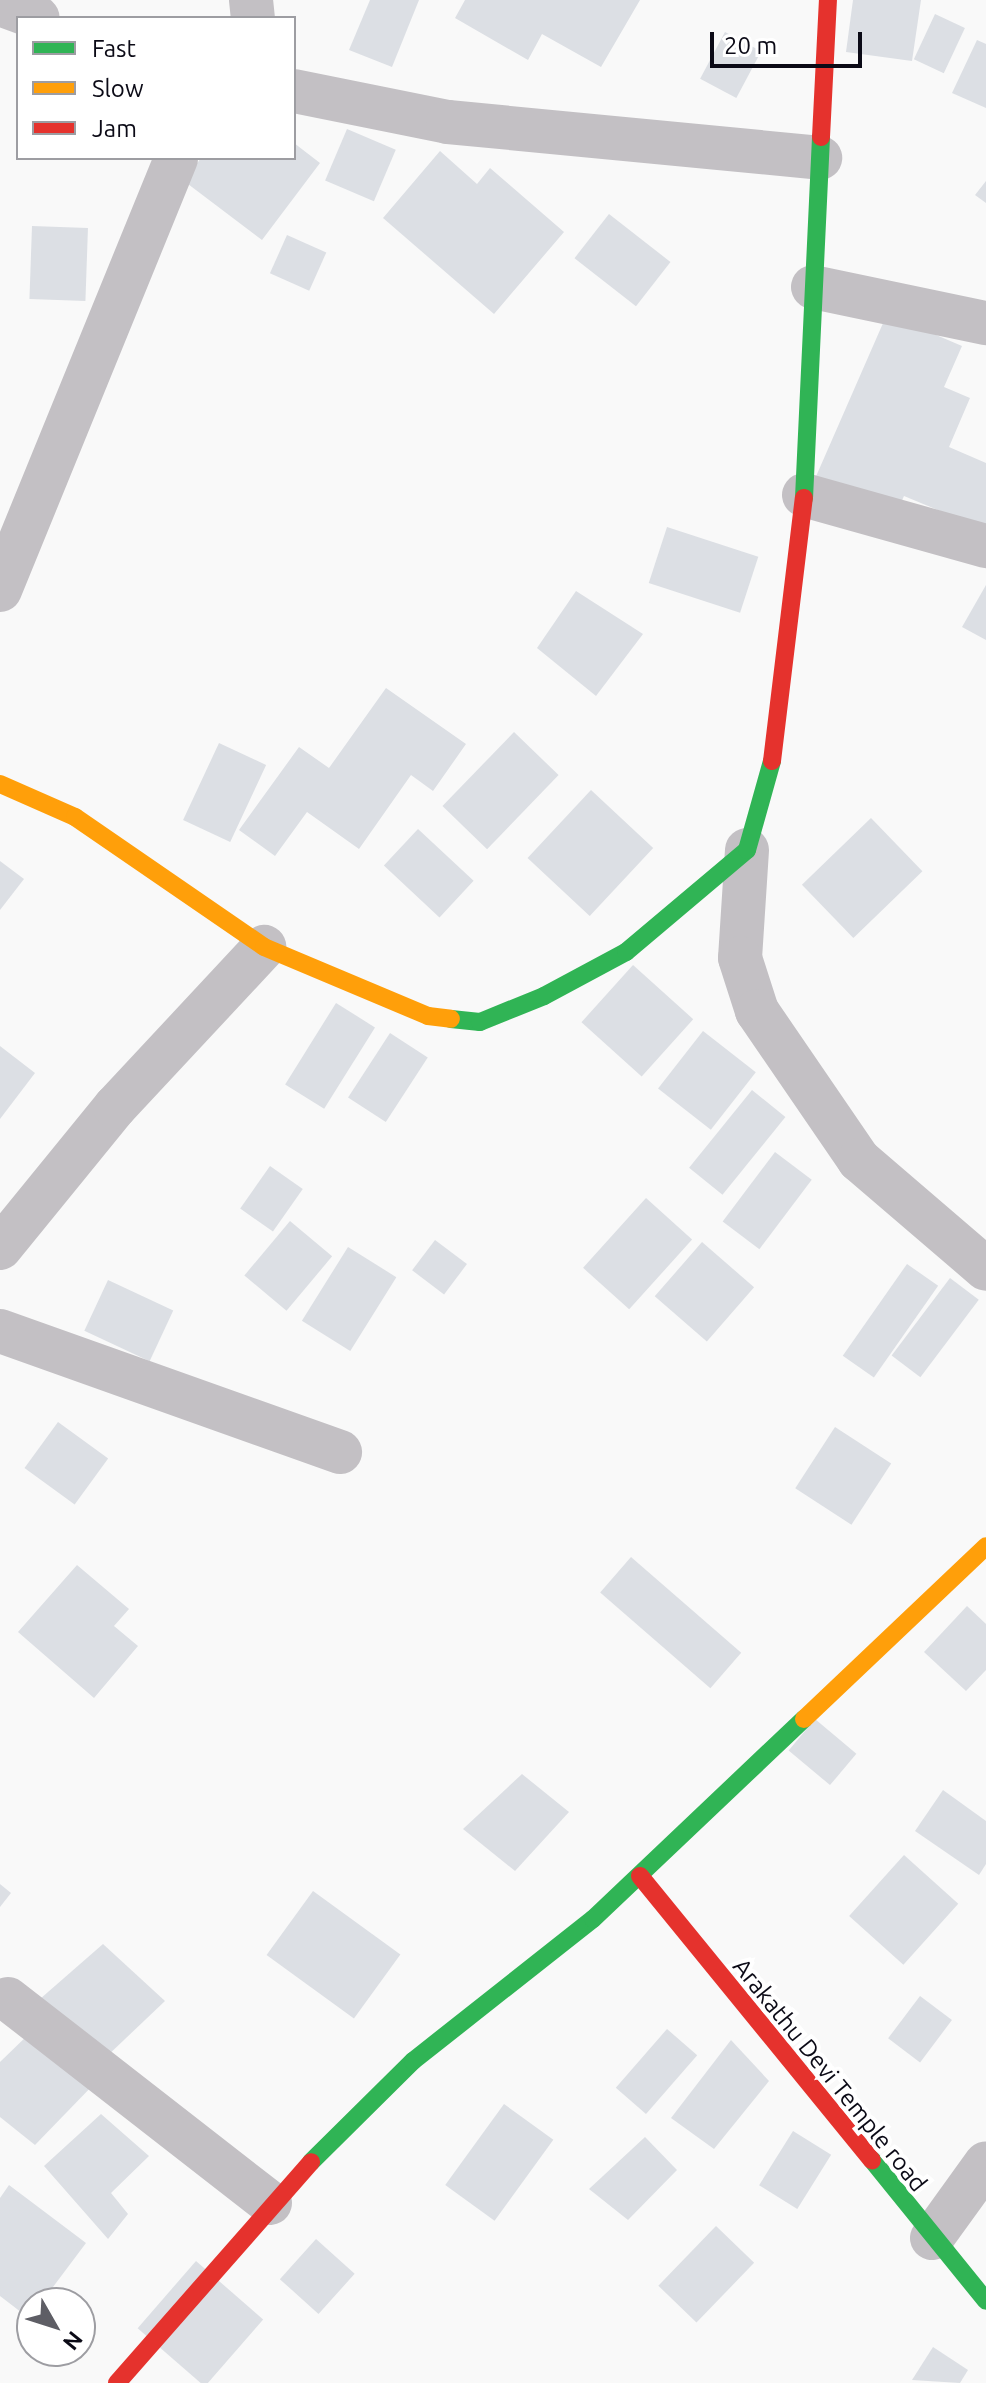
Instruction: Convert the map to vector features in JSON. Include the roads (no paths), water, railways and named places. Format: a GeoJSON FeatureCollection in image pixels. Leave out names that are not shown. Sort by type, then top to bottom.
{"type":"FeatureCollection","features":[{"type":"Feature","properties":{"kind":"street"},"geometry":{"type":"LineString","coordinates":[[828,0],[804,495],[774,754],[747,850],[740,958],[757,1011],[859,1160],[986,1269]]}},
{"type":"Feature","properties":{"kind":"street"},"geometry":{"type":"LineString","coordinates":[[0,4],[33,16]]}},
{"type":"Feature","properties":{"kind":"street"},"geometry":{"type":"LineString","coordinates":[[296,91],[448,122],[820,158]]}},
{"type":"Feature","properties":{"kind":"street"},"geometry":{"type":"LineString","coordinates":[[0,590],[175,160]]}},
{"type":"Feature","properties":{"kind":"street"},"geometry":{"type":"LineString","coordinates":[[813,287],[986,323]]}},
{"type":"Feature","properties":{"kind":"street"},"geometry":{"type":"LineString","coordinates":[[804,495],[986,546]]}},
{"type":"Feature","properties":{"kind":"street"},"geometry":{"type":"LineString","coordinates":[[0,784],[75,817],[264,947],[428,1016],[480,1022],[544,996],[626,952],[747,850]]}},
{"type":"Feature","properties":{"kind":"street"},"geometry":{"type":"LineString","coordinates":[[0,1248],[115,1107],[264,947]]}},
{"type":"Feature","properties":{"kind":"street"},"geometry":{"type":"LineString","coordinates":[[0,1331],[340,1452]]}},
{"type":"Feature","properties":{"kind":"street"},"geometry":{"type":"LineString","coordinates":[[117,2383],[270,2203],[413,2061],[640,1876],[986,1546]]}},
{"type":"Feature","properties":{"kind":"street","name":"Arakathu Devi Temple road"},"geometry":{"type":"LineString","coordinates":[[640,1876],[986,2301]]}},
{"type":"Feature","properties":{"kind":"street"},"geometry":{"type":"LineString","coordinates":[[8,1999],[270,2203]]}},
{"type":"Feature","properties":{"kind":"street"},"geometry":{"type":"LineString","coordinates":[[932,2238],[986,2163]]}}]}
